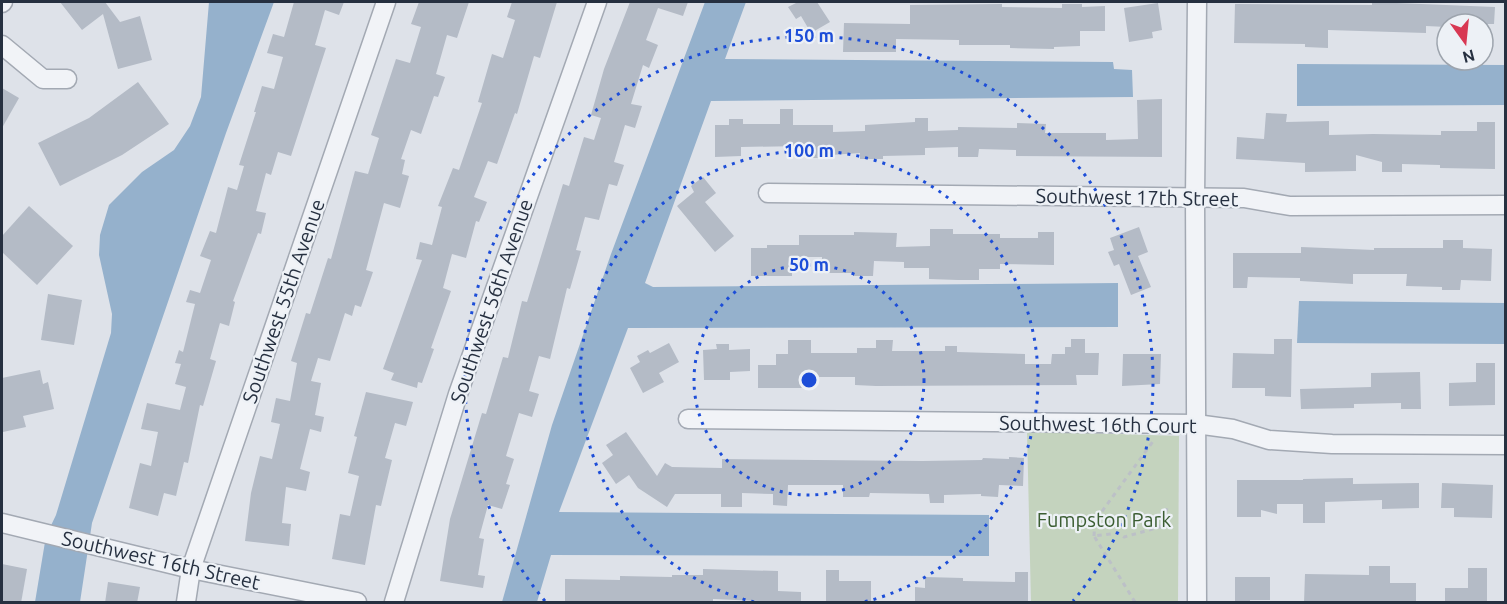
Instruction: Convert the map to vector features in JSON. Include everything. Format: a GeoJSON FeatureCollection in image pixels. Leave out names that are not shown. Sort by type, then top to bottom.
{"type":"FeatureCollection","features":[{"type":"Feature","properties":{"kind":"street","name":"Southwest 55th Avenue"},"geometry":{"type":"LineString","coordinates":[[186,603],[191,569],[386,2]]}},
{"type":"Feature","properties":{"kind":"street","name":"Southwest 56th Avenue"},"geometry":{"type":"LineString","coordinates":[[394,603],[458,394],[597,2]]}},
{"type":"Feature","properties":{"kind":"street"},"geometry":{"type":"LineString","coordinates":[[1197,2],[1195,198],[1197,603]]}},
{"type":"Feature","properties":{"kind":"street"},"geometry":{"type":"LineString","coordinates":[[2,45],[43,79],[67,79]]}},
{"type":"Feature","properties":{"kind":"street","name":"Southwest 17th Street"},"geometry":{"type":"LineString","coordinates":[[768,193],[1244,198],[1290,206],[1506,205]]}},
{"type":"Feature","properties":{"kind":"street","name":"Southwest 16th Court"},"geometry":{"type":"LineString","coordinates":[[688,419],[1197,424],[1233,429],[1269,440],[1332,444],[1506,445]]}},
{"type":"Feature","properties":{"kind":"street","name":"Southwest 16th Street"},"geometry":{"type":"LineString","coordinates":[[2,523],[191,569],[357,603]]}},
{"type":"Feature","properties":{"kind":"path"},"geometry":{"type":"LineString","coordinates":[[1135,603],[1094,536],[1095,521],[1155,440]]}},
{"type":"Feature","properties":{"kind":"path"},"geometry":{"type":"LineString","coordinates":[[1094,536],[1118,533],[1124,537],[1160,527],[1167,508]]}},
{"type":"Feature","properties":{"kind":"green space","name":"Fumpston Park"},"geometry":{"type":"Polygon","coordinates":[[[1027,431],[1179,436],[1178,602],[1031,602],[1027,431]]]}},
{"type":"Feature","properties":{"kind":"water"},"geometry":{"type":"Polygon","coordinates":[[[209,2],[274,2],[226,133],[92,523],[80,602],[35,602],[46,536],[56,515],[111,333],[112,314],[99,255],[100,235],[109,205],[142,172],[174,150],[190,126],[201,97],[209,2]]]}},
{"type":"Feature","properties":{"kind":"water"},"geometry":{"type":"Polygon","coordinates":[[[705,2],[746,2],[725,59],[1113,62],[1114,69],[1132,70],[1133,97],[711,101],[645,283],[653,287],[1118,283],[1118,327],[628,328],[559,512],[989,515],[989,556],[551,555],[537,602],[502,602],[552,425],[611,254],[705,2]]]}},
{"type":"Feature","properties":{"kind":"water"},"geometry":{"type":"Polygon","coordinates":[[[1297,64],[1435,65],[1435,72],[1495,72],[1495,65],[1505,65],[1505,105],[1297,106],[1297,64]]]}},
{"type":"Feature","properties":{"kind":"water"},"geometry":{"type":"Polygon","coordinates":[[[1299,301],[1505,303],[1505,344],[1297,343],[1299,301]]]}},
{"type":"Feature","properties":{"kind":"building"},"geometry":{"type":"Polygon","coordinates":[[[60,2],[105,2],[120,22],[140,16],[152,60],[118,69],[103,14],[82,30],[60,2]]]}},
{"type":"Feature","properties":{"kind":"building"},"geometry":{"type":"Polygon","coordinates":[[[294,2],[344,2],[339,15],[325,10],[315,45],[326,48],[291,156],[278,152],[271,175],[266,173],[256,211],[266,213],[261,234],[258,233],[233,301],[235,302],[229,326],[220,323],[210,359],[216,361],[203,406],[200,405],[188,463],[184,462],[176,496],[164,493],[158,516],[129,508],[140,463],[151,466],[158,432],[141,429],[147,403],[180,410],[186,387],[175,384],[181,364],[175,363],[179,350],[183,352],[195,304],[186,302],[190,290],[200,293],[211,260],[200,256],[210,231],[216,233],[228,187],[237,190],[244,166],[239,165],[262,86],[274,89],[283,57],[267,53],[273,34],[284,37],[294,2]]]}},
{"type":"Feature","properties":{"kind":"building"},"geometry":{"type":"Polygon","coordinates":[[[419,2],[469,2],[457,38],[447,35],[436,74],[445,77],[438,97],[434,96],[421,134],[411,130],[401,159],[405,160],[402,174],[409,176],[400,208],[384,203],[366,270],[373,272],[361,307],[355,305],[352,316],[345,313],[330,361],[318,358],[311,381],[321,383],[315,415],[324,417],[321,432],[310,429],[300,469],[310,472],[306,491],[286,487],[282,523],[291,524],[289,546],[245,541],[251,493],[260,456],[272,459],[280,424],[271,422],[276,398],[290,401],[297,363],[291,361],[306,313],[310,314],[328,258],[331,259],[355,171],[368,174],[379,138],[371,135],[396,59],[410,63],[421,27],[411,24],[419,2]]]}},
{"type":"Feature","properties":{"kind":"building"},"geometry":{"type":"Polygon","coordinates":[[[512,2],[557,2],[540,58],[534,56],[517,114],[515,113],[497,164],[488,161],[474,197],[487,202],[479,222],[476,221],[466,258],[452,254],[443,288],[451,291],[431,348],[434,349],[422,383],[418,382],[417,388],[391,380],[394,373],[383,369],[422,260],[416,259],[420,242],[432,245],[442,207],[438,206],[453,168],[459,170],[482,103],[478,102],[492,54],[503,58],[515,20],[507,17],[512,2]]]}},
{"type":"Feature","properties":{"kind":"building"},"geometry":{"type":"Polygon","coordinates":[[[630,2],[688,2],[683,16],[658,8],[646,40],[658,45],[649,68],[643,65],[631,104],[642,106],[635,128],[625,125],[614,162],[624,165],[617,186],[609,184],[599,220],[585,217],[576,250],[581,251],[570,289],[567,288],[550,359],[539,356],[529,391],[539,394],[532,417],[519,413],[506,456],[514,459],[506,484],[510,485],[502,509],[488,505],[479,538],[484,539],[478,575],[485,576],[483,588],[440,581],[450,519],[482,413],[486,414],[503,357],[508,358],[522,301],[527,302],[563,184],[569,186],[584,137],[594,140],[601,118],[591,115],[604,69],[630,2]]]}},
{"type":"Feature","properties":{"kind":"building"},"geometry":{"type":"Polygon","coordinates":[[[798,2],[817,2],[830,22],[811,33],[801,16],[796,19],[788,7],[798,2]]]}},
{"type":"Feature","properties":{"kind":"building"},"geometry":{"type":"Polygon","coordinates":[[[1372,2],[1495,7],[1495,12],[1435,12],[1435,26],[1426,26],[1426,33],[1328,30],[1328,48],[1305,47],[1305,44],[1234,43],[1235,4],[1372,5],[1372,2]]]}},
{"type":"Feature","properties":{"kind":"building"},"geometry":{"type":"Polygon","coordinates":[[[1158,3],[1162,30],[1152,32],[1153,38],[1129,42],[1124,8],[1158,3]]]}},
{"type":"Feature","properties":{"kind":"building"},"geometry":{"type":"Polygon","coordinates":[[[1002,4],[1002,7],[1062,8],[1062,4],[1082,4],[1082,7],[1105,6],[1105,31],[1080,31],[1080,46],[1054,47],[1054,49],[1010,48],[1010,45],[959,45],[959,40],[896,39],[896,52],[843,52],[844,23],[910,24],[910,5],[1002,4]]]}},
{"type":"Feature","properties":{"kind":"building"},"geometry":{"type":"Polygon","coordinates":[[[138,82],[169,124],[122,155],[60,186],[38,143],[89,118],[138,82]]]}},
{"type":"Feature","properties":{"kind":"building"},"geometry":{"type":"Polygon","coordinates":[[[2,88],[19,98],[2,128],[2,88]]]}},
{"type":"Feature","properties":{"kind":"building"},"geometry":{"type":"Polygon","coordinates":[[[1162,99],[1162,157],[1016,156],[1016,150],[979,149],[978,157],[958,157],[958,147],[925,148],[925,155],[883,156],[883,159],[860,159],[860,153],[831,155],[831,158],[808,158],[808,154],[802,154],[802,146],[741,147],[741,156],[715,157],[715,125],[729,125],[729,119],[743,119],[743,124],[780,124],[780,109],[793,109],[793,125],[833,125],[833,132],[865,131],[865,125],[915,122],[915,118],[928,118],[928,131],[958,130],[958,127],[1017,128],[1017,123],[1046,124],[1045,133],[1106,133],[1106,140],[1138,139],[1137,100],[1162,99]]]}},
{"type":"Feature","properties":{"kind":"building"},"geometry":{"type":"Polygon","coordinates":[[[1266,113],[1287,114],[1286,122],[1329,121],[1329,135],[1441,135],[1441,131],[1477,131],[1477,122],[1495,122],[1495,169],[1440,168],[1440,165],[1402,164],[1402,172],[1382,172],[1382,162],[1356,155],[1356,171],[1305,172],[1305,163],[1236,159],[1237,137],[1264,139],[1266,113]]]}},
{"type":"Feature","properties":{"kind":"building"},"geometry":{"type":"Polygon","coordinates":[[[703,177],[716,193],[705,202],[734,236],[715,252],[677,206],[694,192],[691,186],[703,177]]]}},
{"type":"Feature","properties":{"kind":"building"},"geometry":{"type":"Polygon","coordinates":[[[29,206],[73,246],[37,285],[2,252],[2,236],[29,206]]]}},
{"type":"Feature","properties":{"kind":"building"},"geometry":{"type":"Polygon","coordinates":[[[1139,227],[1148,252],[1138,256],[1151,287],[1131,295],[1119,264],[1114,266],[1108,252],[1114,250],[1110,238],[1139,227]]]}},
{"type":"Feature","properties":{"kind":"building"},"geometry":{"type":"Polygon","coordinates":[[[930,229],[953,229],[953,234],[1000,234],[1000,238],[1038,238],[1038,232],[1054,232],[1054,265],[1000,264],[1000,269],[979,269],[979,280],[958,280],[929,279],[929,268],[904,268],[904,262],[874,261],[873,276],[853,276],[853,273],[822,273],[822,257],[792,257],[792,276],[751,276],[751,248],[767,248],[767,245],[799,245],[799,235],[854,235],[854,232],[897,233],[896,247],[930,246],[930,229]]]}},
{"type":"Feature","properties":{"kind":"building"},"geometry":{"type":"Polygon","coordinates":[[[1443,240],[1463,240],[1463,248],[1492,249],[1491,281],[1461,280],[1460,290],[1442,290],[1442,287],[1406,286],[1407,274],[1353,274],[1353,284],[1300,281],[1300,278],[1248,277],[1247,288],[1233,288],[1233,253],[1301,253],[1301,247],[1374,250],[1374,248],[1443,248],[1443,240]]]}},
{"type":"Feature","properties":{"kind":"building"},"geometry":{"type":"Polygon","coordinates":[[[48,294],[82,300],[74,345],[41,340],[48,294]]]}},
{"type":"Feature","properties":{"kind":"building"},"geometry":{"type":"Polygon","coordinates":[[[1071,339],[1085,339],[1085,353],[1099,353],[1098,375],[1076,375],[1077,385],[876,386],[855,385],[855,377],[811,377],[811,388],[758,388],[758,365],[776,365],[776,354],[788,354],[788,340],[811,340],[811,353],[857,353],[857,348],[876,348],[876,340],[893,340],[892,351],[945,351],[945,346],[957,346],[957,352],[1025,354],[1025,364],[1051,364],[1052,354],[1065,354],[1065,347],[1071,347],[1071,339]]]}},
{"type":"Feature","properties":{"kind":"building"},"geometry":{"type":"Polygon","coordinates":[[[1274,339],[1292,339],[1291,397],[1265,396],[1265,388],[1232,388],[1233,353],[1274,354],[1274,339]]]}},
{"type":"Feature","properties":{"kind":"building"},"geometry":{"type":"Polygon","coordinates":[[[669,343],[679,362],[659,373],[664,382],[643,393],[630,368],[640,362],[637,356],[648,350],[650,353],[669,343]]]}},
{"type":"Feature","properties":{"kind":"building"},"geometry":{"type":"Polygon","coordinates":[[[716,344],[729,344],[729,350],[750,349],[750,371],[730,372],[730,380],[704,380],[703,350],[717,349],[716,344]]]}},
{"type":"Feature","properties":{"kind":"building"},"geometry":{"type":"Polygon","coordinates":[[[1123,354],[1161,354],[1160,384],[1122,386],[1123,354]]]}},
{"type":"Feature","properties":{"kind":"building"},"geometry":{"type":"Polygon","coordinates":[[[1476,363],[1495,363],[1495,405],[1449,406],[1449,383],[1476,382],[1476,363]]]}},
{"type":"Feature","properties":{"kind":"building"},"geometry":{"type":"Polygon","coordinates":[[[40,370],[43,384],[48,382],[54,409],[23,416],[26,427],[3,432],[2,378],[40,370]]]}},
{"type":"Feature","properties":{"kind":"building"},"geometry":{"type":"Polygon","coordinates":[[[1420,372],[1421,409],[1401,409],[1401,403],[1354,404],[1354,408],[1301,409],[1300,389],[1371,387],[1371,373],[1420,372]]]}},
{"type":"Feature","properties":{"kind":"building"},"geometry":{"type":"Polygon","coordinates":[[[366,392],[413,402],[406,426],[395,423],[385,458],[392,460],[381,506],[376,505],[365,565],[332,559],[340,514],[350,516],[359,476],[348,473],[357,437],[354,436],[366,392]]]}},
{"type":"Feature","properties":{"kind":"building"},"geometry":{"type":"Polygon","coordinates":[[[626,432],[657,476],[665,463],[672,467],[722,468],[722,459],[923,461],[1009,459],[1009,457],[1024,458],[1023,486],[999,485],[998,497],[981,496],[981,494],[944,495],[944,503],[930,503],[929,494],[870,493],[869,497],[843,497],[843,485],[788,485],[787,506],[773,505],[773,494],[742,493],[742,507],[721,507],[721,494],[675,494],[667,507],[638,488],[629,475],[616,484],[602,463],[613,455],[606,445],[626,432]]]}},
{"type":"Feature","properties":{"kind":"building"},"geometry":{"type":"Polygon","coordinates":[[[1353,478],[1353,484],[1419,483],[1419,508],[1382,509],[1382,500],[1325,502],[1325,523],[1303,523],[1303,504],[1277,504],[1277,514],[1261,510],[1261,517],[1237,517],[1237,480],[1353,478]]]}},
{"type":"Feature","properties":{"kind":"building"},"geometry":{"type":"Polygon","coordinates":[[[1442,483],[1493,485],[1492,518],[1454,517],[1454,508],[1441,508],[1442,483]]]}},
{"type":"Feature","properties":{"kind":"building"},"geometry":{"type":"Polygon","coordinates":[[[2,564],[27,569],[21,603],[2,603],[2,564]]]}},
{"type":"Feature","properties":{"kind":"building"},"geometry":{"type":"Polygon","coordinates":[[[1369,566],[1390,566],[1390,583],[1416,583],[1416,603],[1304,603],[1305,574],[1369,575],[1369,566]]]}},
{"type":"Feature","properties":{"kind":"building"},"geometry":{"type":"Polygon","coordinates":[[[1468,568],[1487,568],[1487,603],[1445,603],[1445,588],[1468,588],[1468,568]]]}},
{"type":"Feature","properties":{"kind":"building"},"geometry":{"type":"Polygon","coordinates":[[[703,569],[778,571],[778,591],[801,592],[801,603],[713,599],[713,603],[571,603],[571,601],[565,601],[565,579],[620,580],[620,576],[703,575],[703,569]]]}},
{"type":"Feature","properties":{"kind":"building"},"geometry":{"type":"Polygon","coordinates":[[[826,570],[839,570],[839,581],[871,581],[871,603],[826,603],[826,570]]]}},
{"type":"Feature","properties":{"kind":"building"},"geometry":{"type":"Polygon","coordinates":[[[1015,572],[1028,572],[1028,603],[915,603],[915,587],[925,588],[925,577],[963,578],[963,581],[1015,582],[1015,572]]]}},
{"type":"Feature","properties":{"kind":"building"},"geometry":{"type":"Polygon","coordinates":[[[1235,577],[1270,577],[1270,600],[1235,603],[1235,577]]]}},
{"type":"Feature","properties":{"kind":"building"},"geometry":{"type":"Polygon","coordinates":[[[108,582],[140,587],[137,603],[105,603],[108,582]]]}}]}
